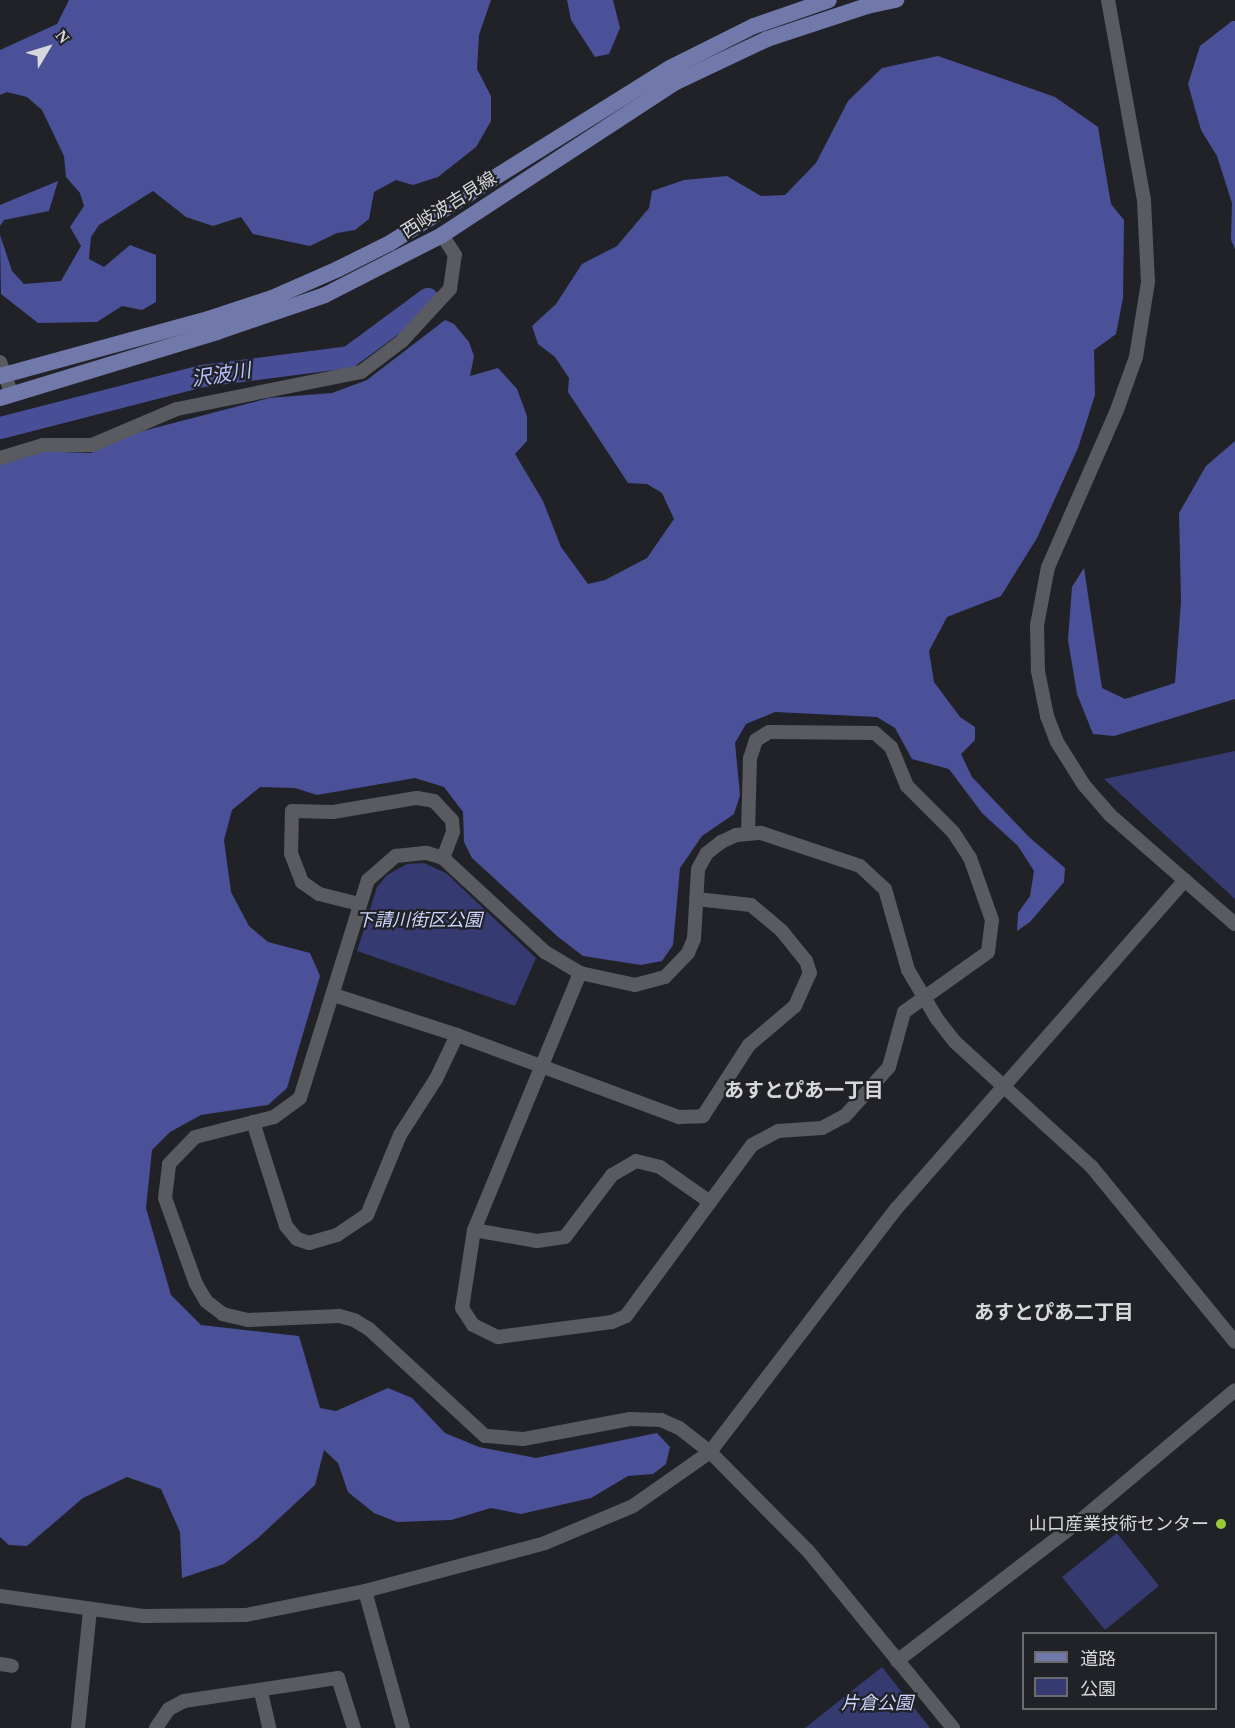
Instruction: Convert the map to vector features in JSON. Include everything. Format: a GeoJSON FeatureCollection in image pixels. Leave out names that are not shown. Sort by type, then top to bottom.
{"type":"FeatureCollection","features":[{"type":"Feature","properties":{"kind":"main road","name":"西岐波吉見線"},"geometry":{"type":"LineString","coordinates":[[2,371],[208,319],[272,298],[338,269],[390,243],[670,68],[754,26],[829,0]]}},
{"type":"Feature","properties":{"kind":"main road","name":"西岐波吉見線"},"geometry":{"type":"LineString","coordinates":[[6,396],[217,332],[325,295],[442,235],[674,83],[767,39],[867,6],[896,0]]}},
{"type":"Feature","properties":{"kind":"street"},"geometry":{"type":"LineString","coordinates":[[1108,0],[1144,201],[1148,247],[1145,303],[1136,357],[1117,410],[1048,567],[1037,626],[1038,671],[1047,716],[1080,778],[1110,815],[1235,924]]}},
{"type":"Feature","properties":{"kind":"street"},"geometry":{"type":"LineString","coordinates":[[0,458],[43,445],[92,445],[177,409],[361,372],[402,342],[450,289],[454,255],[442,235]]}},
{"type":"Feature","properties":{"kind":"street"},"geometry":{"type":"LineString","coordinates":[[2,371],[6,396]]}},
{"type":"Feature","properties":{"kind":"street"},"geometry":{"type":"LineString","coordinates":[[580,973],[474,1230],[462,1308],[473,1325],[487,1335],[514,1336],[612,1322],[626,1316],[752,1145],[778,1131],[822,1128],[845,1116],[889,1066],[899,1022],[904,1012],[988,952],[992,920],[970,858],[953,832],[908,786],[884,738],[864,733],[769,732],[756,740],[750,758],[748,832]]}},
{"type":"Feature","properties":{"kind":"street"},"geometry":{"type":"LineString","coordinates":[[359,904],[319,894],[302,882],[291,854],[292,811],[333,812],[417,798],[434,801],[452,820],[450,842],[443,858]]}},
{"type":"Feature","properties":{"kind":"street"},"geometry":{"type":"LineString","coordinates":[[953,1728],[808,1551],[710,1452],[679,1428],[661,1420],[630,1419],[523,1439],[485,1436],[369,1329],[354,1320],[339,1316],[248,1320],[223,1314],[206,1301],[196,1284],[165,1198],[164,1180],[179,1149],[195,1137],[274,1117],[300,1098],[368,880],[396,856],[427,853],[443,858],[545,952],[580,973],[635,985],[665,977],[688,953],[694,939],[698,869],[707,853],[721,842],[748,832],[779,838],[860,866],[885,889],[908,970],[923,997],[955,1042],[1090,1166],[1235,1342]]}},
{"type":"Feature","properties":{"kind":"street"},"geometry":{"type":"LineString","coordinates":[[0,1596],[143,1616],[246,1615],[365,1591],[584,1529],[633,1506],[710,1452],[848,1266],[1185,880]]}},
{"type":"Feature","properties":{"kind":"street"},"geometry":{"type":"LineString","coordinates":[[334,995],[457,1035],[679,1117],[703,1116],[710,1109],[749,1045],[795,1006],[810,974],[807,961],[782,931],[750,905],[696,899]]}},
{"type":"Feature","properties":{"kind":"street"},"geometry":{"type":"LineString","coordinates":[[254,1122],[286,1226],[297,1239],[309,1243],[336,1235],[367,1215],[400,1135],[436,1078],[457,1035]]}},
{"type":"Feature","properties":{"kind":"street"},"geometry":{"type":"LineString","coordinates":[[474,1230],[537,1241],[565,1237],[612,1175],[636,1161],[660,1167],[710,1202]]}},
{"type":"Feature","properties":{"kind":"street"},"geometry":{"type":"LineString","coordinates":[[897,1661],[1082,1519],[1235,1390]]}},
{"type":"Feature","properties":{"kind":"street"},"geometry":{"type":"LineString","coordinates":[[365,1591],[403,1728]]}},
{"type":"Feature","properties":{"kind":"street"},"geometry":{"type":"LineString","coordinates":[[78,1728],[90,1610]]}},
{"type":"Feature","properties":{"kind":"street"},"geometry":{"type":"LineString","coordinates":[[156,1728],[169,1709],[183,1701],[261,1692],[338,1678],[354,1728]]}},
{"type":"Feature","properties":{"kind":"street"},"geometry":{"type":"LineString","coordinates":[[261,1692],[269,1728]]}},
{"type":"Feature","properties":{"kind":"green space"},"geometry":{"type":"Polygon","coordinates":[[[1235,751],[1235,899],[1104,779],[1235,751]]]}},
{"type":"Feature","properties":{"kind":"green space","name":"下請川街区公園"},"geometry":{"type":"Polygon","coordinates":[[[424,863],[446,873],[536,958],[515,1006],[357,951],[377,887],[387,875],[407,864],[424,863]]]}},
{"type":"Feature","properties":{"kind":"green space"},"geometry":{"type":"Polygon","coordinates":[[[1117,1533],[1159,1586],[1105,1630],[1062,1577],[1117,1533]]]}},
{"type":"Feature","properties":{"kind":"green space","name":"片倉公園"},"geometry":{"type":"Polygon","coordinates":[[[882,1667],[930,1728],[805,1728],[882,1667]]]}},
{"type":"Feature","properties":{"kind":"shaded area"},"geometry":{"type":"Polygon","coordinates":[[[69,0],[491,0],[479,35],[477,69],[491,96],[491,121],[476,147],[438,177],[413,185],[396,180],[374,192],[369,219],[355,230],[337,233],[310,246],[253,234],[241,217],[213,226],[186,217],[153,191],[99,225],[91,237],[89,259],[104,267],[130,245],[156,255],[156,302],[142,310],[122,306],[97,322],[38,323],[1,294],[0,235],[12,271],[24,284],[61,281],[81,246],[70,227],[84,206],[80,193],[66,177],[64,156],[42,110],[27,97],[7,92],[0,95],[0,50],[57,24],[69,0]]]}},
{"type":"Feature","properties":{"kind":"shaded area"},"geometry":{"type":"Polygon","coordinates":[[[567,0],[613,0],[620,28],[609,54],[595,57],[571,20],[567,0]]]}},
{"type":"Feature","properties":{"kind":"shaded area"},"geometry":{"type":"Polygon","coordinates":[[[1235,21],[1235,249],[1231,240],[1232,203],[1217,156],[1201,130],[1188,84],[1200,46],[1235,21]]]}},
{"type":"Feature","properties":{"kind":"shaded area"},"geometry":{"type":"Polygon","coordinates":[[[938,56],[1055,97],[1098,127],[1111,204],[1124,220],[1123,298],[1116,334],[1094,350],[1095,395],[1078,448],[1037,538],[1001,596],[947,617],[929,651],[934,682],[960,717],[975,727],[975,740],[961,754],[972,777],[1029,837],[1065,868],[1064,882],[1030,922],[1017,931],[1018,913],[1030,896],[1034,871],[1018,846],[982,813],[949,769],[912,759],[895,728],[877,717],[775,712],[746,724],[735,743],[740,795],[734,814],[702,836],[680,868],[673,945],[662,961],[641,965],[583,956],[557,936],[472,858],[464,842],[463,812],[444,787],[415,778],[317,795],[295,788],[260,787],[232,810],[224,840],[231,892],[249,926],[268,942],[310,953],[320,976],[287,1088],[268,1105],[201,1115],[170,1132],[152,1150],[146,1208],[171,1295],[201,1325],[299,1336],[320,1408],[336,1411],[388,1388],[412,1398],[445,1433],[479,1447],[536,1458],[657,1433],[670,1447],[666,1464],[653,1474],[628,1476],[591,1498],[521,1514],[491,1508],[451,1520],[397,1522],[374,1513],[348,1492],[338,1463],[324,1450],[315,1485],[258,1538],[224,1564],[182,1578],[180,1532],[161,1489],[127,1477],[83,1498],[27,1546],[9,1545],[0,1537],[0,464],[37,451],[91,453],[120,437],[269,398],[332,393],[367,380],[445,320],[454,324],[469,342],[474,356],[470,376],[498,368],[517,389],[527,416],[527,441],[515,454],[543,501],[561,547],[588,584],[605,580],[647,558],[674,519],[662,493],[647,484],[628,483],[568,392],[569,378],[555,357],[538,344],[532,326],[556,304],[582,264],[617,246],[649,208],[652,191],[684,180],[727,176],[761,196],[785,195],[816,163],[848,101],[882,68],[938,56]]]}},
{"type":"Feature","properties":{"kind":"shaded area"},"geometry":{"type":"Polygon","coordinates":[[[58,181],[49,211],[4,220],[0,226],[0,205],[58,181]]]}},
{"type":"Feature","properties":{"kind":"shaded area"},"geometry":{"type":"Polygon","coordinates":[[[1235,441],[1235,699],[1114,736],[1093,734],[1077,694],[1068,640],[1072,587],[1084,568],[1102,688],[1125,699],[1175,683],[1181,601],[1179,513],[1206,466],[1235,441]]]}},
{"type":"Feature","properties":{"kind":"waterway","name":"沢波川"},"geometry":{"type":"LineString","coordinates":[[0,428],[203,376],[349,357],[428,299]]}},
{"type":"Feature","properties":{"kind":"place","name":"山口産業技術センター"},"geometry":{"type":"Point","coordinates":[1221,1524]}},
{"type":"Feature","properties":{"kind":"district","name":"あすとぴあ一丁目"},"geometry":{"type":"Point","coordinates":[804,1090]}},
{"type":"Feature","properties":{"kind":"district","name":"あすとぴあ二丁目"},"geometry":{"type":"Point","coordinates":[1054,1312]}}]}
